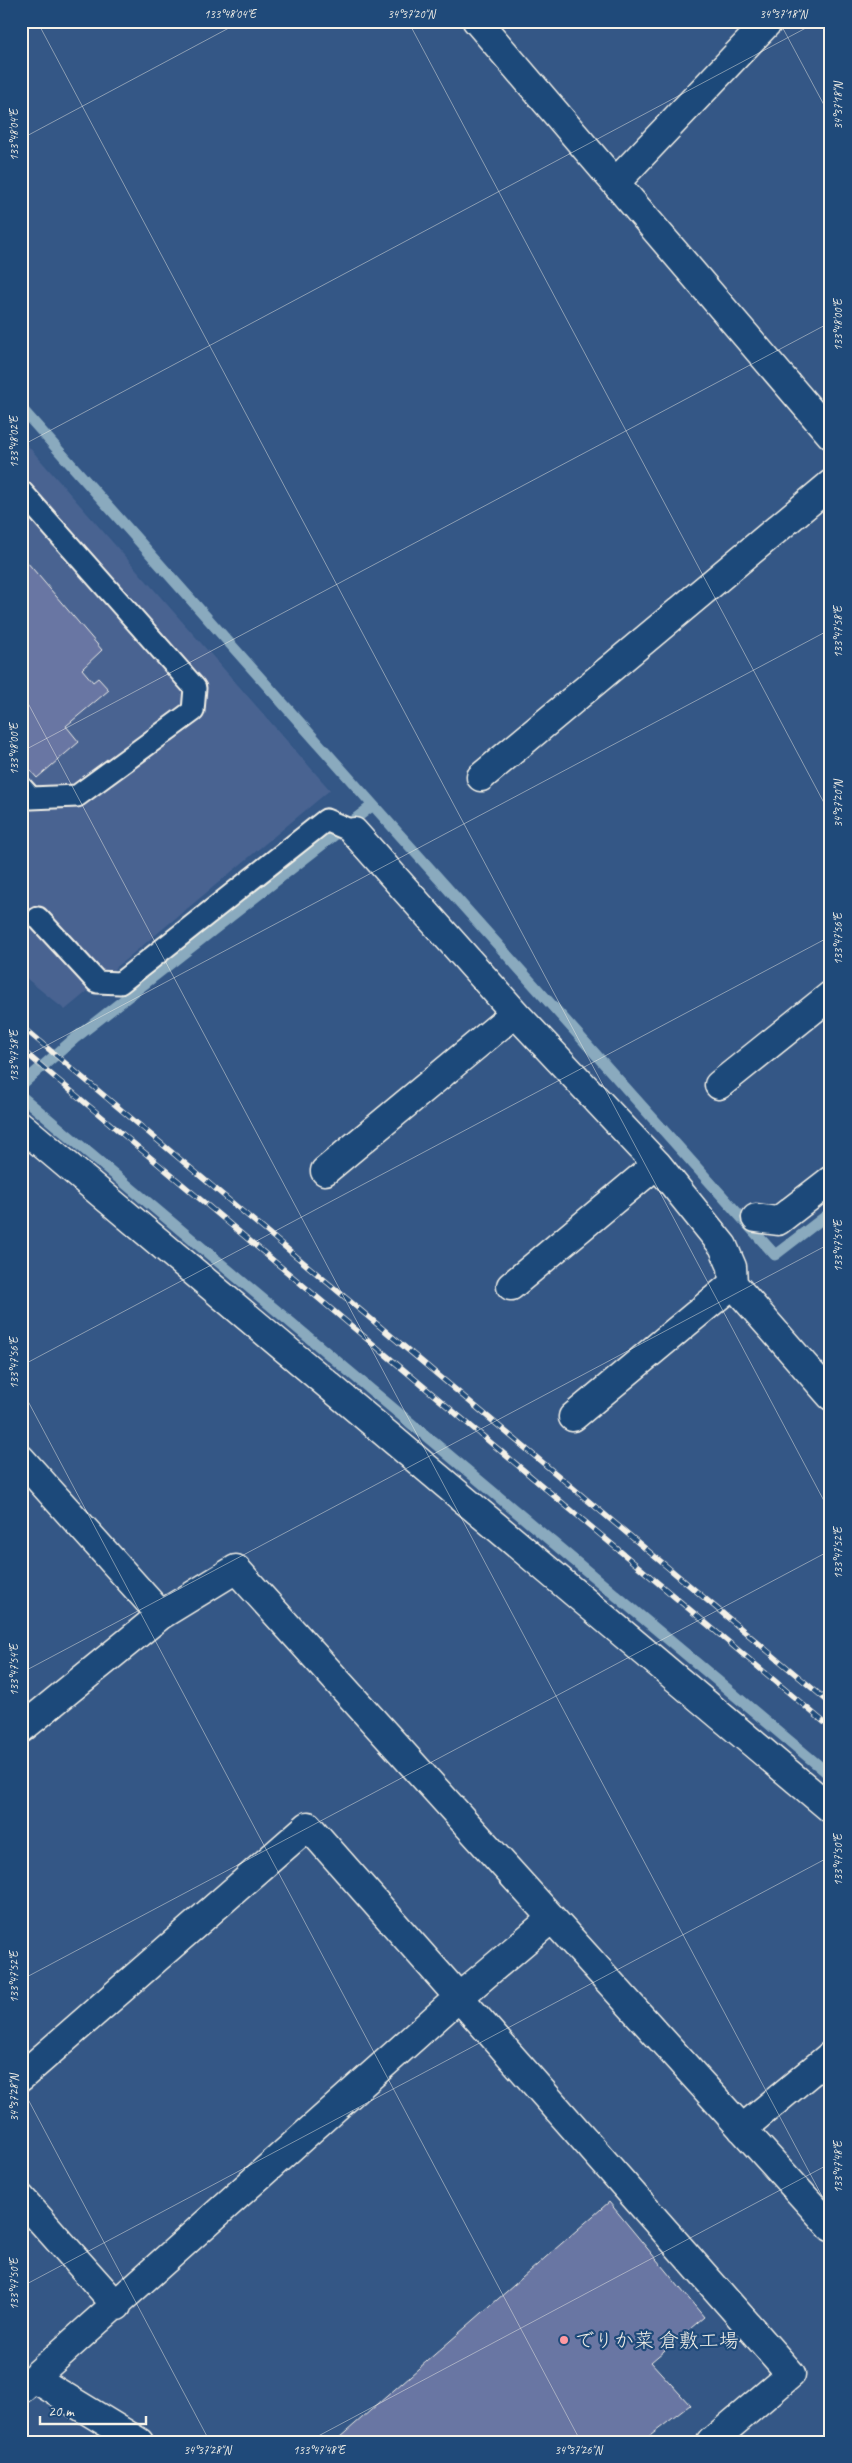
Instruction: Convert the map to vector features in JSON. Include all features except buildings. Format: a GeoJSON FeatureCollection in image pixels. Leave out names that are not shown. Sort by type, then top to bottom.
{"type":"FeatureCollection","features":[{"type":"Feature","properties":{"kind":"street"},"geometry":{"type":"LineString","coordinates":[[477,21],[831,435]]}},
{"type":"Feature","properties":{"kind":"street"},"geometry":{"type":"LineString","coordinates":[[616,182],[769,21]]}},
{"type":"Feature","properties":{"kind":"street"},"geometry":{"type":"LineString","coordinates":[[482,777],[831,484]]}},
{"type":"Feature","properties":{"kind":"street"},"geometry":{"type":"LineString","coordinates":[[354,832],[516,1013],[657,1164],[723,1246],[732,1267],[733,1284],[831,1396]]}},
{"type":"Feature","properties":{"kind":"street"},"geometry":{"type":"LineString","coordinates":[[719,1085],[831,995]]}},
{"type":"Feature","properties":{"kind":"street"},"geometry":{"type":"LineString","coordinates":[[326,1171],[516,1013]]}},
{"type":"Feature","properties":{"kind":"street"},"geometry":{"type":"LineString","coordinates":[[21,1126],[831,1809]]}},
{"type":"Feature","properties":{"kind":"street"},"geometry":{"type":"LineString","coordinates":[[511,1286],[657,1164]]}},
{"type":"Feature","properties":{"kind":"street"},"geometry":{"type":"LineString","coordinates":[[756,1218],[778,1221],[831,1180]]}},
{"type":"Feature","properties":{"kind":"street"},"geometry":{"type":"LineString","coordinates":[[573,1417],[733,1284]]}},
{"type":"Feature","properties":{"kind":"street"},"geometry":{"type":"LineString","coordinates":[[21,1460],[161,1615]]}},
{"type":"Feature","properties":{"kind":"street"},"geometry":{"type":"LineString","coordinates":[[21,1729],[161,1615],[236,1569],[831,2227]]}},
{"type":"Feature","properties":{"kind":"street"},"geometry":{"type":"LineString","coordinates":[[21,2077],[308,1826],[791,2374],[712,2442]]}},
{"type":"Feature","properties":{"kind":"street"},"geometry":{"type":"LineString","coordinates":[[139,2442],[28,2384],[458,1998],[551,1919]]}},
{"type":"Feature","properties":{"kind":"street"},"geometry":{"type":"LineString","coordinates":[[742,2129],[831,2055]]}},
{"type":"Feature","properties":{"kind":"street"},"geometry":{"type":"LineString","coordinates":[[21,2198],[117,2306]]}},
{"type":"Feature","properties":{"kind":"lane"},"geometry":{"type":"LineString","coordinates":[[21,491],[195,688],[193,711],[77,796],[31,798],[21,788]]}},
{"type":"Feature","properties":{"kind":"lane"},"geometry":{"type":"LineString","coordinates":[[38,918],[97,982],[120,983],[326,820],[354,832]]}},
{"type":"Feature","properties":{"kind":"shaded area"},"geometry":{"type":"Polygon","coordinates":[[[21,438],[330,790],[65,1010],[21,974],[21,438]]]}},
{"type":"Feature","properties":{"kind":"waterway"},"geometry":{"type":"LineString","coordinates":[[21,408],[373,805],[74,1039],[21,1085]]}},
{"type":"Feature","properties":{"kind":"waterway"},"geometry":{"type":"LineString","coordinates":[[373,805],[775,1255],[831,1212]]}},
{"type":"Feature","properties":{"kind":"waterway"},"geometry":{"type":"LineString","coordinates":[[21,1096],[831,1776]]}},
{"type":"Feature","properties":{"kind":"railway"},"geometry":{"type":"LineString","coordinates":[[21,1026],[831,1704]]}},
{"type":"Feature","properties":{"kind":"railway"},"geometry":{"type":"LineString","coordinates":[[21,1049],[831,1728]]}},
{"type":"Feature","properties":{"kind":"place","name":"でりか菜 倉敷工場"},"geometry":{"type":"Point","coordinates":[564,2340]}}]}
